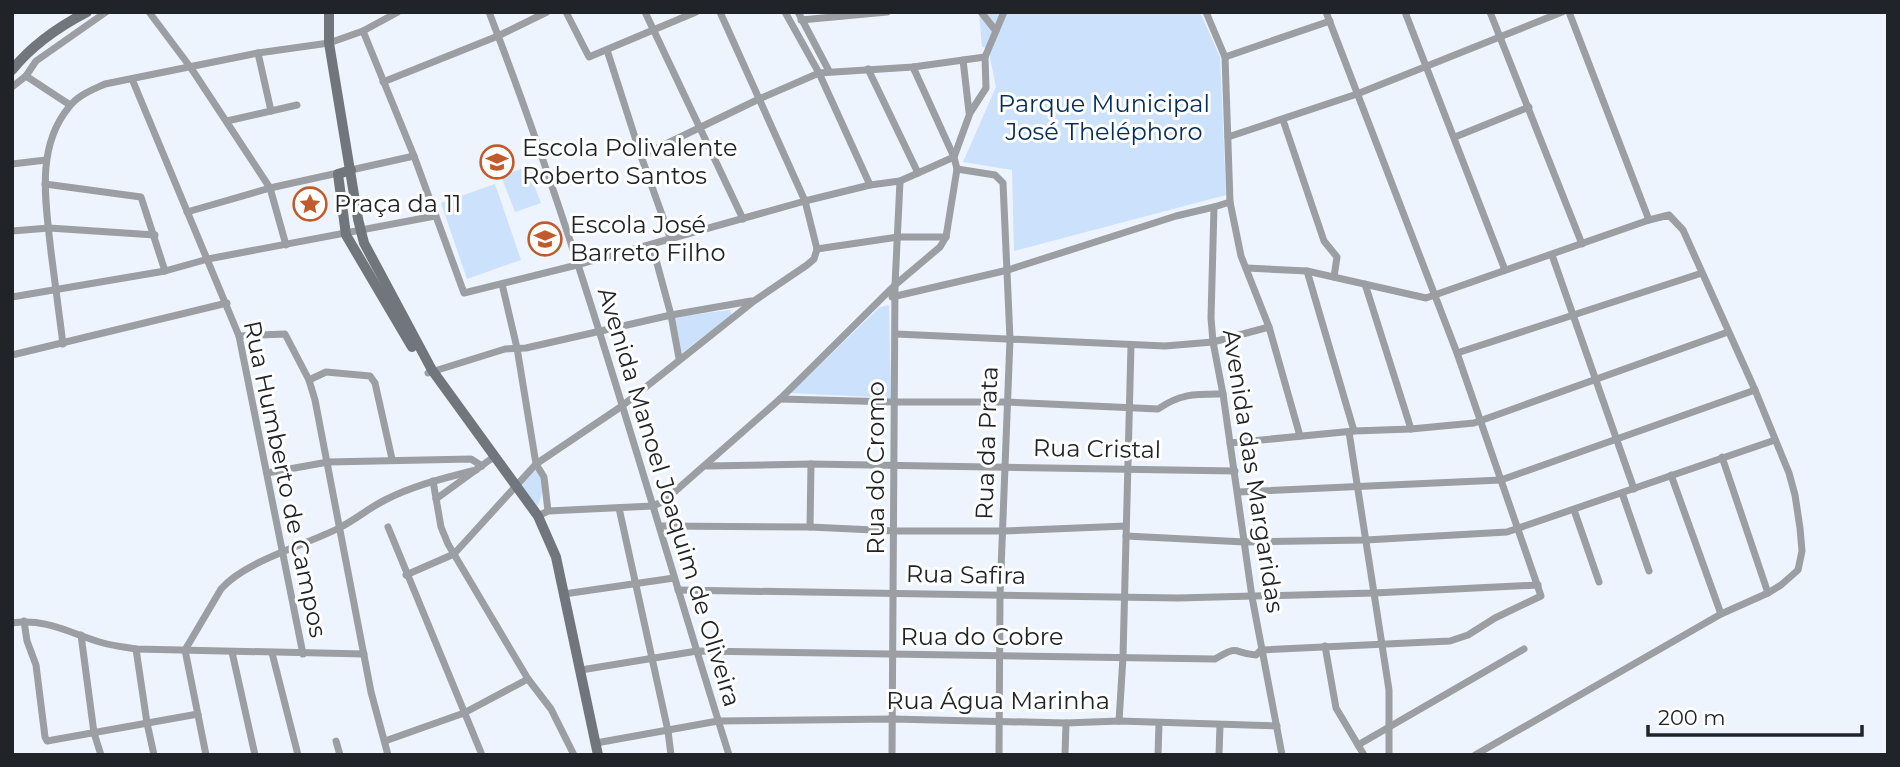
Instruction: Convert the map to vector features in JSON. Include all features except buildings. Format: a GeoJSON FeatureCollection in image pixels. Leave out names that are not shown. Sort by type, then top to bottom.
{"type":"FeatureCollection","features":[{"type":"Feature","properties":{"kind":"main road"},"geometry":{"type":"LineString","coordinates":[[12,70],[28,51],[44,38],[88,12]]}},
{"type":"Feature","properties":{"kind":"main road"},"geometry":{"type":"LineString","coordinates":[[329,12],[329,43],[360,231],[367,250],[430,371]]}},
{"type":"Feature","properties":{"kind":"main road"},"geometry":{"type":"LineString","coordinates":[[351,172],[338,175],[346,234],[430,371],[538,516],[556,557],[598,755]]}},
{"type":"Feature","properties":{"kind":"main road"},"geometry":{"type":"LineString","coordinates":[[345,220],[358,219]]}},
{"type":"Feature","properties":{"kind":"street"},"geometry":{"type":"LineString","coordinates":[[12,87],[26,76],[36,61],[106,12]]}},
{"type":"Feature","properties":{"kind":"street"},"geometry":{"type":"LineString","coordinates":[[149,12],[191,68],[270,188],[286,245]]}},
{"type":"Feature","properties":{"kind":"street"},"geometry":{"type":"LineString","coordinates":[[390,18],[398,12]]}},
{"type":"Feature","properties":{"kind":"street"},"geometry":{"type":"LineString","coordinates":[[64,344],[44,184],[46,160],[56,127],[69,106],[87,92],[105,84],[258,53],[329,43],[406,12]]}},
{"type":"Feature","properties":{"kind":"street","name":"Avenida Manoel Joaquim de Oliveira"},"geometry":{"type":"LineString","coordinates":[[489,12],[577,265],[729,755]]}},
{"type":"Feature","properties":{"kind":"street"},"geometry":{"type":"LineString","coordinates":[[383,82],[498,36],[547,12]]}},
{"type":"Feature","properties":{"kind":"street"},"geometry":{"type":"LineString","coordinates":[[566,12],[589,57],[696,12]]}},
{"type":"Feature","properties":{"kind":"street"},"geometry":{"type":"LineString","coordinates":[[645,12],[743,219]]}},
{"type":"Feature","properties":{"kind":"street"},"geometry":{"type":"LineString","coordinates":[[406,575],[454,554],[514,485],[536,464],[622,406],[679,358],[814,259],[817,249],[805,201],[720,12]]}},
{"type":"Feature","properties":{"kind":"street"},"geometry":{"type":"LineString","coordinates":[[785,12],[819,73],[870,185]]}},
{"type":"Feature","properties":{"kind":"street"},"geometry":{"type":"LineString","coordinates":[[829,71],[799,16],[887,12]]}},
{"type":"Feature","properties":{"kind":"street"},"geometry":{"type":"LineString","coordinates":[[981,12],[996,31]]}},
{"type":"Feature","properties":{"kind":"street"},"geometry":{"type":"LineString","coordinates":[[363,31],[414,156],[464,293],[671,240],[805,201],[870,185],[900,181],[954,157],[970,113],[986,88],[985,57],[1004,12]]}},
{"type":"Feature","properties":{"kind":"street"},"geometry":{"type":"LineString","coordinates":[[1206,12],[1225,57],[1230,202],[1241,256],[1269,327],[1300,436]]}},
{"type":"Feature","properties":{"kind":"street"},"geometry":{"type":"LineString","coordinates":[[1261,650],[1450,641],[1460,639],[1495,618],[1541,596],[1457,353],[1326,12]]}},
{"type":"Feature","properties":{"kind":"street"},"geometry":{"type":"LineString","coordinates":[[1405,12],[1505,270]]}},
{"type":"Feature","properties":{"kind":"street"},"geometry":{"type":"LineString","coordinates":[[1490,12],[1582,244]]}},
{"type":"Feature","properties":{"kind":"street"},"geometry":{"type":"LineString","coordinates":[[1228,137],[1427,68],[1562,12]]}},
{"type":"Feature","properties":{"kind":"street"},"geometry":{"type":"LineString","coordinates":[[1569,12],[1649,220]]}},
{"type":"Feature","properties":{"kind":"street"},"geometry":{"type":"LineString","coordinates":[[1225,57],[1330,21]]}},
{"type":"Feature","properties":{"kind":"street"},"geometry":{"type":"LineString","coordinates":[[607,50],[671,240]]}},
{"type":"Feature","properties":{"kind":"street"},"geometry":{"type":"LineString","coordinates":[[258,53],[271,111]]}},
{"type":"Feature","properties":{"kind":"street"},"geometry":{"type":"LineString","coordinates":[[641,156],[819,73],[913,67],[985,57]]}},
{"type":"Feature","properties":{"kind":"street"},"geometry":{"type":"LineString","coordinates":[[963,60],[970,113]]}},
{"type":"Feature","properties":{"kind":"street"},"geometry":{"type":"LineString","coordinates":[[538,516],[548,511],[653,506],[664,501],[780,399],[895,285],[940,247],[946,237],[957,169],[913,67]]}},
{"type":"Feature","properties":{"kind":"street"},"geometry":{"type":"LineString","coordinates":[[868,69],[918,173]]}},
{"type":"Feature","properties":{"kind":"street"},"geometry":{"type":"LineString","coordinates":[[26,76],[69,106]]}},
{"type":"Feature","properties":{"kind":"street","name":"Rua Humberto de Campos"},"geometry":{"type":"LineString","coordinates":[[132,79],[239,336],[303,654]]}},
{"type":"Feature","properties":{"kind":"street"},"geometry":{"type":"LineString","coordinates":[[227,121],[297,105]]}},
{"type":"Feature","properties":{"kind":"street"},"geometry":{"type":"LineString","coordinates":[[1455,137],[1529,107]]}},
{"type":"Feature","properties":{"kind":"street"},"geometry":{"type":"LineString","coordinates":[[1283,120],[1324,241],[1337,257],[1334,277]]}},
{"type":"Feature","properties":{"kind":"street"},"geometry":{"type":"LineString","coordinates":[[351,172],[414,156]]}},
{"type":"Feature","properties":{"kind":"street"},"geometry":{"type":"LineString","coordinates":[[12,164],[46,160]]}},
{"type":"Feature","properties":{"kind":"street","name":"Rua da Prata"},"geometry":{"type":"LineString","coordinates":[[957,169],[995,175],[1003,184],[1010,339],[1000,595],[999,755]]}},
{"type":"Feature","properties":{"kind":"street"},"geometry":{"type":"LineString","coordinates":[[187,212],[270,188],[338,175]]}},
{"type":"Feature","properties":{"kind":"street","name":"Rua do Cromo"},"geometry":{"type":"LineString","coordinates":[[892,755],[895,285],[900,181]]}},
{"type":"Feature","properties":{"kind":"street"},"geometry":{"type":"LineString","coordinates":[[44,184],[141,197],[166,271]]}},
{"type":"Feature","properties":{"kind":"street"},"geometry":{"type":"LineString","coordinates":[[881,301],[896,295],[1008,270],[1163,220],[1230,202]]}},
{"type":"Feature","properties":{"kind":"street","name":"Avenida das Margaridas"},"geometry":{"type":"LineString","coordinates":[[1214,207],[1211,318],[1213,342],[1235,471],[1252,597],[1282,755]]}},
{"type":"Feature","properties":{"kind":"street"},"geometry":{"type":"LineString","coordinates":[[1247,268],[1307,271],[1426,298],[1649,220],[1669,215],[1684,230],[1755,390],[1795,495],[1802,551],[1798,570],[1768,593],[1721,614],[1475,755]]}},
{"type":"Feature","properties":{"kind":"street"},"geometry":{"type":"LineString","coordinates":[[12,296],[166,271],[208,259],[435,216]]}},
{"type":"Feature","properties":{"kind":"street"},"geometry":{"type":"LineString","coordinates":[[12,230],[48,228],[155,235]]}},
{"type":"Feature","properties":{"kind":"street"},"geometry":{"type":"LineString","coordinates":[[817,249],[898,237],[946,237]]}},
{"type":"Feature","properties":{"kind":"street"},"geometry":{"type":"LineString","coordinates":[[652,245],[671,315],[679,358]]}},
{"type":"Feature","properties":{"kind":"street"},"geometry":{"type":"LineString","coordinates":[[1552,255],[1634,488]]}},
{"type":"Feature","properties":{"kind":"street"},"geometry":{"type":"LineString","coordinates":[[1307,271],[1352,431],[1357,486],[1384,645],[1389,690],[1389,755]]}},
{"type":"Feature","properties":{"kind":"street"},"geometry":{"type":"LineString","coordinates":[[1457,353],[1702,273]]}},
{"type":"Feature","properties":{"kind":"street"},"geometry":{"type":"LineString","coordinates":[[502,284],[517,348],[536,464],[544,477],[548,511]]}},
{"type":"Feature","properties":{"kind":"street"},"geometry":{"type":"LineString","coordinates":[[1365,284],[1411,429]]}},
{"type":"Feature","properties":{"kind":"street"},"geometry":{"type":"LineString","coordinates":[[430,371],[505,349],[754,301]]}},
{"type":"Feature","properties":{"kind":"street"},"geometry":{"type":"LineString","coordinates":[[12,355],[227,303]]}},
{"type":"Feature","properties":{"kind":"street"},"geometry":{"type":"LineString","coordinates":[[896,334],[1165,346],[1213,342],[1269,327]]}},
{"type":"Feature","properties":{"kind":"street"},"geometry":{"type":"LineString","coordinates":[[1230,443],[1474,423],[1728,332]]}},
{"type":"Feature","properties":{"kind":"street"},"geometry":{"type":"LineString","coordinates":[[239,336],[285,334],[309,380],[328,462],[371,692],[388,755]]}},
{"type":"Feature","properties":{"kind":"street"},"geometry":{"type":"LineString","coordinates":[[1119,720],[1131,345]]}},
{"type":"Feature","properties":{"kind":"street"},"geometry":{"type":"LineString","coordinates":[[309,380],[326,372],[364,374],[373,379],[392,459]]}},
{"type":"Feature","properties":{"kind":"street"},"geometry":{"type":"LineString","coordinates":[[1238,492],[1501,480],[1755,390]]}},
{"type":"Feature","properties":{"kind":"street"},"geometry":{"type":"LineString","coordinates":[[780,399],[1006,402],[1158,409],[1171,400],[1188,394],[1223,394]]}},
{"type":"Feature","properties":{"kind":"street"},"geometry":{"type":"LineString","coordinates":[[1126,536],[1245,542],[1366,540],[1507,532],[1775,440]]}},
{"type":"Feature","properties":{"kind":"street"},"geometry":{"type":"LineString","coordinates":[[1722,457],[1768,593]]}},
{"type":"Feature","properties":{"kind":"street"},"geometry":{"type":"LineString","coordinates":[[267,473],[328,462],[392,459],[469,459],[479,468]]}},
{"type":"Feature","properties":{"kind":"street"},"geometry":{"type":"LineString","coordinates":[[436,499],[494,459]]}},
{"type":"Feature","properties":{"kind":"street"},"geometry":{"type":"LineString","coordinates":[[810,527],[811,464]]}},
{"type":"Feature","properties":{"kind":"street","name":"Rua Cristal"},"geometry":{"type":"LineString","coordinates":[[706,466],[811,464],[1235,471]]}},
{"type":"Feature","properties":{"kind":"street"},"geometry":{"type":"LineString","coordinates":[[206,755],[185,650],[228,580],[283,551],[340,527],[386,500],[433,481],[479,468]]}},
{"type":"Feature","properties":{"kind":"street"},"geometry":{"type":"LineString","coordinates":[[1671,475],[1721,614]]}},
{"type":"Feature","properties":{"kind":"street"},"geometry":{"type":"LineString","coordinates":[[433,481],[442,527],[454,554],[528,679],[551,709],[573,755]]}},
{"type":"Feature","properties":{"kind":"street"},"geometry":{"type":"LineString","coordinates":[[1622,492],[1649,570]]}},
{"type":"Feature","properties":{"kind":"street"},"geometry":{"type":"LineString","coordinates":[[619,508],[637,583],[671,755]]}},
{"type":"Feature","properties":{"kind":"street"},"geometry":{"type":"LineString","coordinates":[[1574,510],[1599,582]]}},
{"type":"Feature","properties":{"kind":"street"},"geometry":{"type":"LineString","coordinates":[[660,526],[1003,531],[1126,526]]}},
{"type":"Feature","properties":{"kind":"street"},"geometry":{"type":"LineString","coordinates":[[388,527],[482,755]]}},
{"type":"Feature","properties":{"kind":"street"},"geometry":{"type":"LineString","coordinates":[[565,594],[674,578]]}},
{"type":"Feature","properties":{"kind":"street","name":"Rua Safira"},"geometry":{"type":"LineString","coordinates":[[678,590],[1125,595],[1178,598],[1374,593],[1538,584]]}},
{"type":"Feature","properties":{"kind":"street"},"geometry":{"type":"LineString","coordinates":[[12,623],[24,621],[67,629],[105,644],[136,649],[364,654]]}},
{"type":"Feature","properties":{"kind":"street"},"geometry":{"type":"LineString","coordinates":[[24,621],[27,641],[36,664],[46,740],[198,714]]}},
{"type":"Feature","properties":{"kind":"street"},"geometry":{"type":"LineString","coordinates":[[81,635],[94,733],[101,755]]}},
{"type":"Feature","properties":{"kind":"street"},"geometry":{"type":"LineString","coordinates":[[1325,646],[1336,709],[1364,755]]}},
{"type":"Feature","properties":{"kind":"street"},"geometry":{"type":"LineString","coordinates":[[136,649],[154,755]]}},
{"type":"Feature","properties":{"kind":"street","name":"Rua do Cobre"},"geometry":{"type":"LineString","coordinates":[[582,670],[697,651],[1215,659],[1237,649],[1248,655],[1256,655],[1261,650]]}},
{"type":"Feature","properties":{"kind":"street"},"geometry":{"type":"LineString","coordinates":[[1358,745],[1524,649]]}},
{"type":"Feature","properties":{"kind":"street"},"geometry":{"type":"LineString","coordinates":[[232,652],[255,755]]}},
{"type":"Feature","properties":{"kind":"street"},"geometry":{"type":"LineString","coordinates":[[272,653],[298,755]]}},
{"type":"Feature","properties":{"kind":"street"},"geometry":{"type":"LineString","coordinates":[[385,741],[464,713],[528,679]]}},
{"type":"Feature","properties":{"kind":"street","name":"Rua Água Marinha"},"geometry":{"type":"LineString","coordinates":[[596,743],[718,721],[892,719],[1066,723],[1119,720],[1276,726]]}},
{"type":"Feature","properties":{"kind":"street"},"geometry":{"type":"LineString","coordinates":[[1065,755],[1066,723]]}},
{"type":"Feature","properties":{"kind":"street"},"geometry":{"type":"LineString","coordinates":[[1158,755],[1159,723]]}},
{"type":"Feature","properties":{"kind":"street"},"geometry":{"type":"LineString","coordinates":[[1219,755],[1220,725]]}},
{"type":"Feature","properties":{"kind":"street"},"geometry":{"type":"LineString","coordinates":[[336,741],[340,755]]}},
{"type":"Feature","properties":{"kind":"green space","name":"Parque Municipal José Theléphoro"},"geometry":{"type":"Polygon","coordinates":[[[979,12],[1200,12],[1220,57],[1226,195],[1014,251],[1012,170],[963,162],[996,87],[988,48],[982,47],[979,12]]]}},
{"type":"Feature","properties":{"kind":"green space"},"geometry":{"type":"Polygon","coordinates":[[[527,167],[541,203],[515,212],[501,176],[527,167]]]}},
{"type":"Feature","properties":{"kind":"green space"},"geometry":{"type":"Polygon","coordinates":[[[495,184],[521,260],[467,279],[441,203],[495,184]]]}},
{"type":"Feature","properties":{"kind":"green space"},"geometry":{"type":"Polygon","coordinates":[[[889,305],[891,398],[790,393],[880,307],[889,305]]]}},
{"type":"Feature","properties":{"kind":"green space"},"geometry":{"type":"Polygon","coordinates":[[[730,310],[732,315],[682,353],[675,317],[730,310]]]}},
{"type":"Feature","properties":{"kind":"green space"},"geometry":{"type":"Polygon","coordinates":[[[537,469],[542,488],[536,508],[520,484],[537,469]]]}},
{"type":"Feature","properties":{"kind":"place","name":"Escola Polivalente Roberto Santos"},"geometry":{"type":"Point","coordinates":[497,162]}},
{"type":"Feature","properties":{"kind":"place","name":"Praça da 11"},"geometry":{"type":"Point","coordinates":[310,204]}},
{"type":"Feature","properties":{"kind":"place","name":"Escola José Barreto Filho"},"geometry":{"type":"Point","coordinates":[545,239]}}]}
